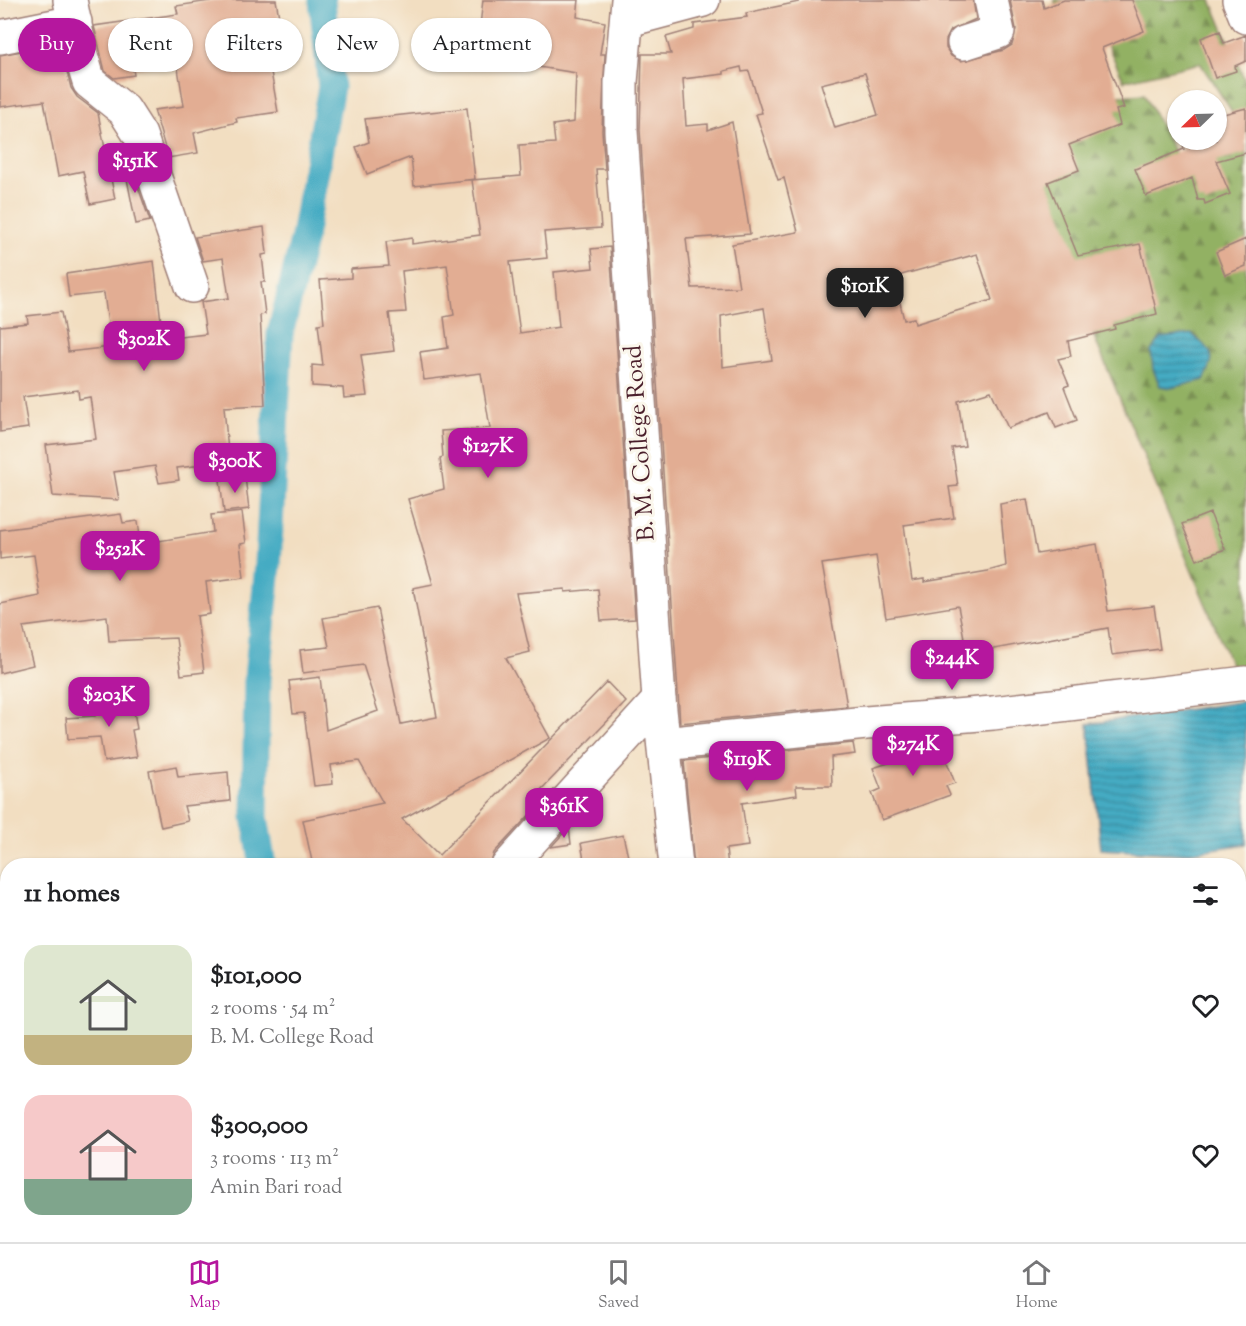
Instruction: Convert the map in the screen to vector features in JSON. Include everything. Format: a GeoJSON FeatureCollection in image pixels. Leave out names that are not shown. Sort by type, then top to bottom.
{"type":"FeatureCollection","features":[{"type":"Feature","properties":{"kind":"street"},"geometry":{"type":"LineString","coordinates":[[628,10],[703,0]]}},
{"type":"Feature","properties":{"kind":"street"},"geometry":{"type":"LineString","coordinates":[[964,43],[998,32],[991,0]]}},
{"type":"Feature","properties":{"kind":"street"},"geometry":{"type":"LineString","coordinates":[[1239,0],[1246,17]]}},
{"type":"Feature","properties":{"kind":"street","name":"B. M. College Road"},"geometry":{"type":"LineString","coordinates":[[628,10],[621,82],[621,131],[659,700],[675,858]]}},
{"type":"Feature","properties":{"kind":"street"},"geometry":{"type":"LineString","coordinates":[[0,37],[72,11],[89,82],[124,110],[140,135],[192,286]]}},
{"type":"Feature","properties":{"kind":"street"},"geometry":{"type":"LineString","coordinates":[[664,744],[866,723],[993,714],[1246,684]]}},
{"type":"Feature","properties":{"kind":"street"},"geometry":{"type":"LineString","coordinates":[[514,858],[659,700]]}},
{"type":"Feature","properties":{"kind":"green space"},"geometry":{"type":"Polygon","coordinates":[[[1054,0],[1211,0],[1246,83],[1246,133],[1227,104],[1227,90],[1218,90],[1200,63],[1124,81],[1089,5],[1059,10],[1054,0]]]}},
{"type":"Feature","properties":{"kind":"green space"},"geometry":{"type":"Polygon","coordinates":[[[977,45],[1021,59],[1050,101],[1144,94],[1167,138],[1167,150],[1173,150],[1178,159],[1246,145],[1246,669],[1234,672],[1067,272],[977,45]]]}},
{"type":"Feature","properties":{"kind":"water"},"geometry":{"type":"Polygon","coordinates":[[[1192,334],[1211,354],[1211,364],[1204,380],[1171,388],[1160,386],[1153,369],[1151,351],[1161,338],[1192,334]]]}},
{"type":"Feature","properties":{"kind":"water"},"geometry":{"type":"Polygon","coordinates":[[[1246,701],[1246,844],[1179,854],[1101,849],[1088,724],[1246,701]]]}},
{"type":"Feature","properties":{"kind":"building"},"geometry":{"type":"Polygon","coordinates":[[[216,0],[276,0],[279,18],[205,18],[205,72],[271,72],[278,112],[236,118],[237,122],[194,133],[198,153],[168,158],[154,110],[184,106],[179,72],[193,72],[193,18],[150,18],[178,14],[176,6],[216,0]]]}},
{"type":"Feature","properties":{"kind":"building"},"geometry":{"type":"Polygon","coordinates":[[[483,0],[579,0],[577,17],[605,22],[600,54],[605,54],[602,131],[605,169],[596,169],[601,228],[544,232],[547,258],[510,262],[520,333],[559,327],[554,272],[593,268],[591,249],[610,247],[635,619],[601,621],[598,589],[516,593],[530,652],[506,658],[550,738],[402,819],[439,855],[607,682],[626,702],[532,799],[534,810],[494,853],[492,858],[311,858],[303,820],[383,803],[359,761],[331,765],[333,784],[314,786],[304,713],[293,714],[289,681],[320,677],[326,730],[378,711],[363,665],[303,673],[300,650],[329,647],[323,618],[377,608],[401,724],[437,717],[413,588],[433,584],[408,499],[444,489],[440,458],[443,457],[441,431],[490,428],[481,373],[424,380],[420,352],[448,348],[444,317],[454,315],[447,265],[402,271],[406,312],[389,313],[394,351],[361,355],[367,396],[344,398],[343,388],[312,386],[312,365],[323,366],[318,324],[324,323],[320,280],[351,278],[351,269],[389,266],[386,242],[412,238],[412,244],[480,235],[472,180],[521,176],[519,145],[555,143],[553,125],[574,122],[576,73],[552,69],[552,18],[481,18],[483,0]]]}},
{"type":"Feature","properties":{"kind":"building"},"geometry":{"type":"Polygon","coordinates":[[[799,0],[973,0],[976,19],[951,30],[946,40],[946,48],[951,56],[961,61],[1004,50],[1012,45],[1016,29],[1010,0],[1042,0],[1044,8],[1064,0],[1132,0],[1144,31],[1102,48],[1124,108],[1116,110],[1120,125],[1069,145],[1079,170],[1048,182],[1078,256],[1140,244],[1157,314],[1114,325],[1115,329],[1068,341],[1071,356],[1058,359],[1069,385],[1064,387],[1077,420],[1056,428],[1049,412],[1008,428],[991,391],[958,401],[965,446],[952,448],[958,486],[949,487],[954,518],[904,525],[912,581],[924,579],[924,582],[988,571],[1006,566],[1000,504],[1027,499],[1037,554],[1097,544],[1108,611],[1154,606],[1160,649],[1112,655],[1108,628],[967,654],[958,606],[886,618],[876,556],[822,564],[847,706],[680,723],[640,130],[642,54],[671,54],[666,37],[694,29],[694,24],[747,17],[746,13],[799,2],[799,0]],[[741,67],[724,71],[724,74],[683,79],[686,126],[708,124],[708,130],[732,122],[750,234],[686,239],[692,288],[739,287],[732,244],[798,232],[784,178],[778,180],[756,114],[762,113],[749,71],[742,72],[741,67]],[[865,73],[821,84],[835,128],[878,115],[865,73]],[[977,254],[894,277],[904,320],[914,318],[915,324],[992,300],[977,254]],[[764,308],[721,316],[723,367],[772,360],[764,308]]]}},
{"type":"Feature","properties":{"kind":"building"},"geometry":{"type":"Polygon","coordinates":[[[108,24],[108,72],[134,72],[134,75],[114,78],[105,71],[96,26],[108,24]]]}},
{"type":"Feature","properties":{"kind":"building"},"geometry":{"type":"Polygon","coordinates":[[[1220,31],[1224,43],[1246,35],[1246,61],[1235,66],[1236,71],[1215,78],[1201,38],[1220,31]]]}},
{"type":"Feature","properties":{"kind":"building"},"geometry":{"type":"Polygon","coordinates":[[[18,52],[18,72],[67,72],[71,88],[77,97],[98,113],[115,199],[90,204],[83,171],[58,176],[44,101],[0,107],[0,55],[18,52]]]}},
{"type":"Feature","properties":{"kind":"building"},"geometry":{"type":"Polygon","coordinates":[[[467,108],[475,179],[414,186],[411,157],[367,174],[356,147],[369,142],[365,119],[467,108]]]}},
{"type":"Feature","properties":{"kind":"building"},"geometry":{"type":"Polygon","coordinates":[[[1246,108],[1246,153],[1216,161],[1230,194],[1205,204],[1204,200],[1198,200],[1192,178],[1146,196],[1135,169],[1182,150],[1227,150],[1227,113],[1246,108]]]}},
{"type":"Feature","properties":{"kind":"building"},"geometry":{"type":"Polygon","coordinates":[[[126,153],[150,221],[136,224],[122,154],[126,153]]]}},
{"type":"Feature","properties":{"kind":"building"},"geometry":{"type":"Polygon","coordinates":[[[264,227],[267,254],[262,255],[265,282],[261,282],[265,314],[260,315],[265,405],[224,407],[229,462],[177,468],[179,480],[159,483],[155,466],[114,472],[119,500],[53,496],[46,445],[96,439],[90,397],[79,399],[78,390],[23,397],[28,428],[0,432],[0,326],[28,323],[27,316],[61,312],[68,352],[111,347],[104,293],[69,297],[66,274],[154,261],[163,339],[206,334],[201,302],[229,298],[223,258],[203,261],[195,237],[264,227]]]}},
{"type":"Feature","properties":{"kind":"building"},"geometry":{"type":"Polygon","coordinates":[[[1246,239],[1246,266],[1225,275],[1216,252],[1246,239]]]}},
{"type":"Feature","properties":{"kind":"building"},"geometry":{"type":"Polygon","coordinates":[[[245,477],[249,509],[224,512],[220,480],[245,477]]]}},
{"type":"Feature","properties":{"kind":"building"},"geometry":{"type":"Polygon","coordinates":[[[242,512],[246,543],[240,544],[244,577],[206,582],[210,614],[197,616],[204,672],[181,675],[176,638],[109,641],[107,616],[23,627],[33,665],[0,673],[0,604],[40,596],[34,555],[0,559],[0,530],[121,514],[123,523],[138,521],[141,544],[213,532],[211,515],[242,512]]]}},
{"type":"Feature","properties":{"kind":"building"},"geometry":{"type":"Polygon","coordinates":[[[1210,513],[1225,549],[1197,560],[1182,524],[1210,513]]]}},
{"type":"Feature","properties":{"kind":"building"},"geometry":{"type":"Polygon","coordinates":[[[131,694],[137,729],[132,730],[137,757],[104,762],[100,737],[68,739],[66,718],[95,716],[93,704],[131,694]]]}},
{"type":"Feature","properties":{"kind":"building"},"geometry":{"type":"Polygon","coordinates":[[[937,736],[955,783],[946,786],[950,795],[882,820],[872,793],[881,789],[873,768],[901,759],[894,742],[937,736]]]}},
{"type":"Feature","properties":{"kind":"building"},"geometry":{"type":"Polygon","coordinates":[[[853,743],[855,754],[831,757],[832,786],[796,786],[797,795],[742,803],[748,846],[726,849],[727,858],[693,858],[684,761],[853,743]]]}},
{"type":"Feature","properties":{"kind":"building"},"geometry":{"type":"Polygon","coordinates":[[[176,766],[178,777],[228,772],[230,801],[184,806],[188,821],[161,827],[149,771],[176,766]]]}},
{"type":"Feature","properties":{"kind":"building"},"geometry":{"type":"Polygon","coordinates":[[[569,827],[571,844],[551,847],[569,827]]]}},
{"type":"Feature","properties":{"kind":"building"},"geometry":{"type":"Polygon","coordinates":[[[623,835],[628,858],[584,858],[581,843],[623,835]]]}},
{"type":"Feature","properties":{"kind":"waterway"},"geometry":{"type":"LineString","coordinates":[[262,858],[255,817],[257,679],[268,565],[280,334],[304,237],[331,87],[322,0]]}}]}
